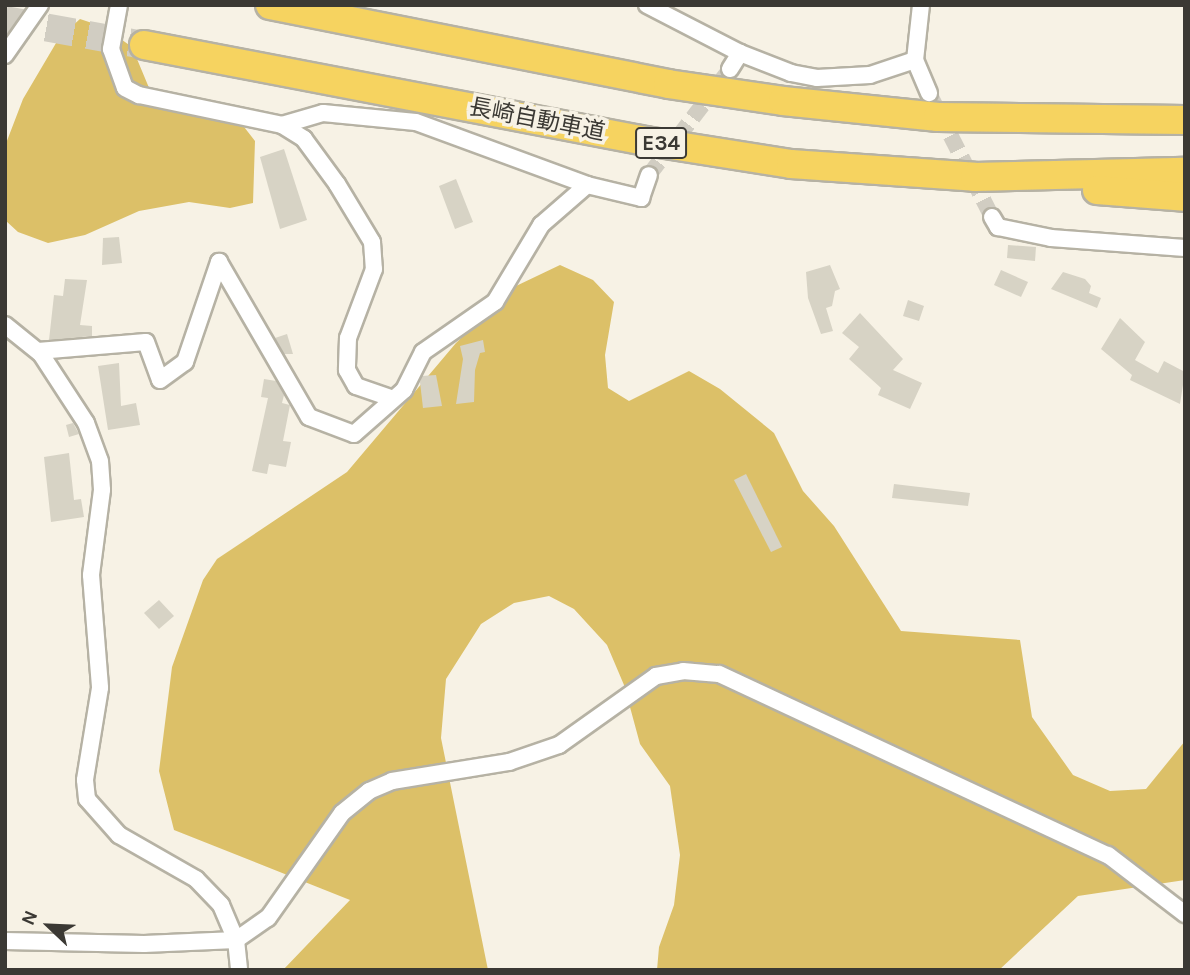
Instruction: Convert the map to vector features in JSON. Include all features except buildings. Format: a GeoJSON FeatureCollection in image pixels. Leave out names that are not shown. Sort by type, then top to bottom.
{"type":"FeatureCollection","features":[{"type":"Feature","properties":{"kind":"highway"},"geometry":{"type":"LineString","coordinates":[[270,5],[668,84],[783,101],[938,117],[1185,120]]}},
{"type":"Feature","properties":{"kind":"highway","name":"長崎自動車道"},"geometry":{"type":"LineString","coordinates":[[144,45],[717,153],[873,172],[975,177],[1185,172]]}},
{"type":"Feature","properties":{"kind":"highway"},"geometry":{"type":"LineString","coordinates":[[975,177],[1185,197]]}},
{"type":"Feature","properties":{"kind":"street"},"geometry":{"type":"LineString","coordinates":[[5,55],[40,5]]}},
{"type":"Feature","properties":{"kind":"street"},"geometry":{"type":"LineString","coordinates":[[119,5],[111,49],[125,88],[139,95],[282,125],[304,139],[372,243],[374,269],[348,338],[347,370],[356,386],[393,399]]}},
{"type":"Feature","properties":{"kind":"street"},"geometry":{"type":"LineString","coordinates":[[647,5],[740,53],[791,73],[817,78],[870,75],[915,60]]}},
{"type":"Feature","properties":{"kind":"street"},"geometry":{"type":"LineString","coordinates":[[921,5],[915,60],[929,93]]}},
{"type":"Feature","properties":{"kind":"street"},"geometry":{"type":"LineString","coordinates":[[730,69],[740,53]]}},
{"type":"Feature","properties":{"kind":"street"},"geometry":{"type":"LineString","coordinates":[[282,125],[323,113],[416,121],[587,185],[640,198],[649,175]]}},
{"type":"Feature","properties":{"kind":"street"},"geometry":{"type":"LineString","coordinates":[[38,351],[146,342],[160,380],[185,362],[219,262],[309,417],[354,434],[404,390],[423,352],[495,303],[541,225],[587,185]]}},
{"type":"Feature","properties":{"kind":"street"},"geometry":{"type":"LineString","coordinates":[[992,217],[998,227],[1051,238],[1185,248]]}},
{"type":"Feature","properties":{"kind":"street"},"geometry":{"type":"LineString","coordinates":[[5,325],[38,351],[86,423],[100,461],[102,490],[91,575],[100,688],[85,780],[87,799],[118,835],[196,879],[221,905],[236,940],[239,970]]}},
{"type":"Feature","properties":{"kind":"street"},"geometry":{"type":"LineString","coordinates":[[5,941],[236,940],[268,918],[342,813],[369,791],[392,781],[509,762],[559,745],[656,676],[683,671],[719,674],[1108,855],[1185,914]]}},
{"type":"Feature","properties":{"kind":"shaded area"},"geometry":{"type":"Polygon","coordinates":[[[80,19],[104,27],[132,47],[152,95],[198,97],[234,114],[255,141],[253,203],[230,208],[189,202],[139,211],[85,235],[48,243],[18,232],[5,220],[5,146],[23,99],[59,38],[80,19]]]}},
{"type":"Feature","properties":{"kind":"shaded area"},"geometry":{"type":"Polygon","coordinates":[[[560,265],[593,280],[614,302],[605,355],[608,388],[629,401],[689,371],[720,389],[774,433],[803,491],[834,526],[901,631],[1020,640],[1032,717],[1073,775],[1110,791],[1146,789],[1185,741],[1185,880],[1078,896],[999,970],[657,970],[659,947],[674,905],[680,855],[670,786],[640,744],[624,685],[607,645],[574,609],[549,596],[514,603],[481,624],[446,679],[441,738],[488,970],[283,970],[350,900],[174,830],[159,771],[172,667],[203,580],[217,559],[347,472],[456,343],[516,286],[560,265]]]}},
{"type":"Feature","properties":{"kind":"tunnel"},"geometry":{"type":"LineString","coordinates":[[5,20],[144,45]]}},
{"type":"Feature","properties":{"kind":"tunnel"},"geometry":{"type":"LineString","coordinates":[[649,175],[730,69]]}},
{"type":"Feature","properties":{"kind":"tunnel"},"geometry":{"type":"LineString","coordinates":[[929,93],[992,217]]}}]}
